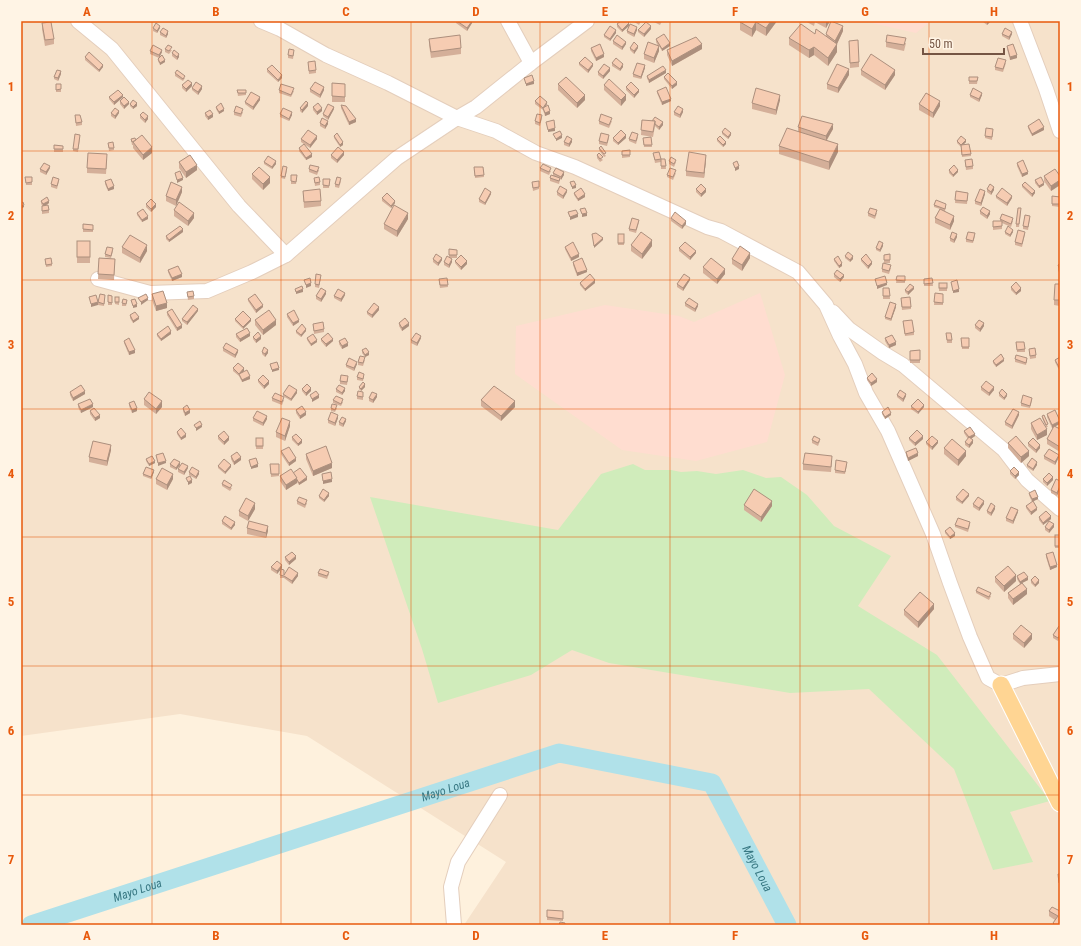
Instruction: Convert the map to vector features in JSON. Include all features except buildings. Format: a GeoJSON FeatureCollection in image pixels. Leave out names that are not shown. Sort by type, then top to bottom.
{"type":"FeatureCollection","features":[{"type":"Feature","properties":{"kind":"main road"},"geometry":{"type":"LineString","coordinates":[[1000,685],[1060,802]]}},
{"type":"Feature","properties":{"kind":"street"},"geometry":{"type":"LineString","coordinates":[[78,21],[112,49],[239,206],[286,255]]}},
{"type":"Feature","properties":{"kind":"street"},"geometry":{"type":"LineString","coordinates":[[261,21],[280,29],[326,55],[388,83],[457,118],[496,131],[536,153],[575,167],[707,227],[721,231],[798,272],[849,329],[903,365],[1004,450],[1028,480],[1060,509]]}},
{"type":"Feature","properties":{"kind":"street"},"geometry":{"type":"LineString","coordinates":[[508,21],[531,63]]}},
{"type":"Feature","properties":{"kind":"street"},"geometry":{"type":"LineString","coordinates":[[98,279],[150,294],[207,291],[252,272],[286,255],[397,158],[476,107],[587,21]]}},
{"type":"Feature","properties":{"kind":"street"},"geometry":{"type":"LineString","coordinates":[[1020,21],[1046,88],[1060,131]]}},
{"type":"Feature","properties":{"kind":"street"},"geometry":{"type":"LineString","coordinates":[[826,305],[855,364],[866,393],[888,431],[933,534],[970,637],[988,678],[1000,685],[1023,678],[1060,674]]}},
{"type":"Feature","properties":{"kind":"street"},"geometry":{"type":"LineString","coordinates":[[454,925],[451,887],[458,862],[500,795]]}},
{"type":"Feature","properties":{"kind":"shaded area"},"geometry":{"type":"Polygon","coordinates":[[[21,21],[1060,21],[1060,925],[464,925],[506,862],[307,736],[180,714],[21,736],[21,21]]]}},
{"type":"Feature","properties":{"kind":"shaded area"},"geometry":{"type":"Polygon","coordinates":[[[863,21],[931,21],[916,33],[863,21]]]}},
{"type":"Feature","properties":{"kind":"shaded area"},"geometry":{"type":"Polygon","coordinates":[[[760,293],[785,375],[767,442],[696,461],[622,450],[515,374],[516,326],[605,305],[679,316],[694,322],[760,293]]]}},
{"type":"Feature","properties":{"kind":"green space"},"geometry":{"type":"Polygon","coordinates":[[[633,464],[645,470],[671,470],[681,472],[697,471],[716,474],[743,470],[766,478],[781,477],[807,495],[834,526],[891,556],[858,606],[937,655],[1050,801],[1010,812],[1033,862],[993,870],[954,769],[869,689],[790,693],[609,663],[572,650],[531,675],[438,703],[422,649],[370,497],[558,530],[601,474],[633,464]]]}},
{"type":"Feature","properties":{"kind":"waterway","name":"Mayo Loua"},"geometry":{"type":"LineString","coordinates":[[31,925],[559,753],[712,783],[787,925]]}}]}
